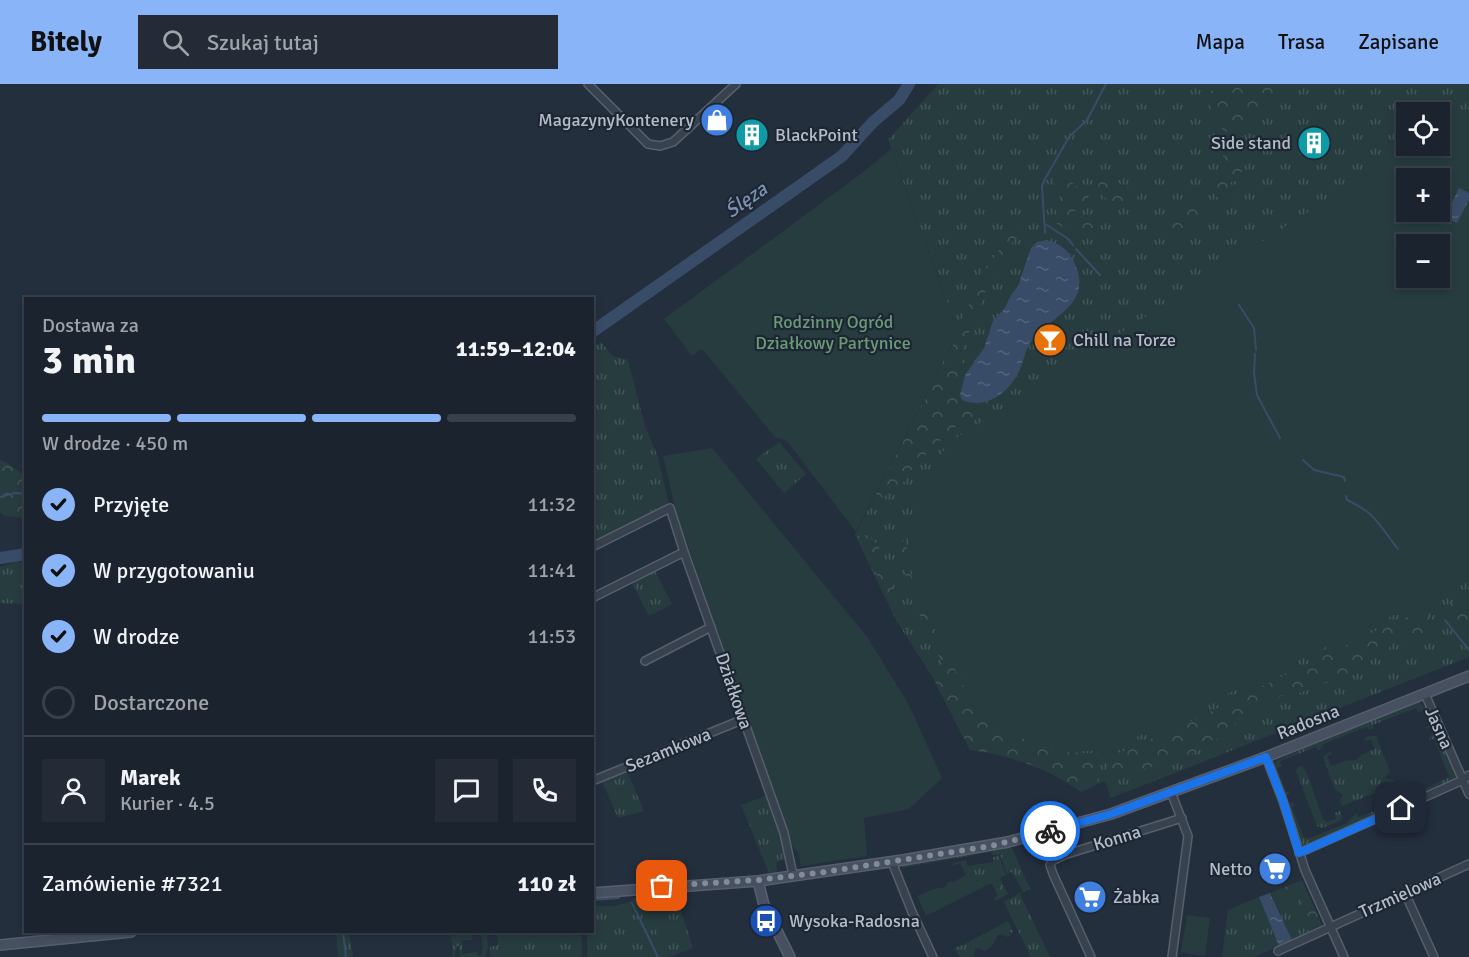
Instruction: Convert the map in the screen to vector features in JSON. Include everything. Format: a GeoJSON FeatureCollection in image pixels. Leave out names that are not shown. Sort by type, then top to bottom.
{"type":"FeatureCollection","features":[{"type":"Feature","properties":{"kind":"street"},"geometry":{"type":"LineString","coordinates":[[588,84],[648,144],[660,146],[673,142],[736,84]]}},
{"type":"Feature","properties":{"kind":"street","name":"Działkowa"},"geometry":{"type":"LineString","coordinates":[[594,546],[670,508],[784,832],[794,875]]}},
{"type":"Feature","properties":{"kind":"street"},"geometry":{"type":"LineString","coordinates":[[594,597],[684,552]]}},
{"type":"Feature","properties":{"kind":"street"},"geometry":{"type":"LineString","coordinates":[[645,661],[711,627]]}},
{"type":"Feature","properties":{"kind":"street","name":"Radosna"},"geometry":{"type":"LineString","coordinates":[[594,893],[758,880],[892,862],[1000,844],[1108,815],[1266,757],[1469,676]]}},
{"type":"Feature","properties":{"kind":"street","name":"Jasna"},"geometry":{"type":"LineString","coordinates":[[1425,694],[1466,778],[1469,794]]}},
{"type":"Feature","properties":{"kind":"street","name":"Sezamkowa"},"geometry":{"type":"LineString","coordinates":[[594,780],[744,719]]}},
{"type":"Feature","properties":{"kind":"street"},"geometry":{"type":"LineString","coordinates":[[1266,757],[1299,853],[1344,957]]}},
{"type":"Feature","properties":{"kind":"street"},"geometry":{"type":"LineString","coordinates":[[1299,853],[1466,778]]}},
{"type":"Feature","properties":{"kind":"street"},"geometry":{"type":"LineString","coordinates":[[1171,792],[1188,836],[1172,957]]}},
{"type":"Feature","properties":{"kind":"street","name":"Konna"},"geometry":{"type":"LineString","coordinates":[[1091,957],[1053,874],[1050,866],[1052,861],[1060,856],[1182,818]]}},
{"type":"Feature","properties":{"kind":"street"},"geometry":{"type":"LineString","coordinates":[[892,862],[933,957]]}},
{"type":"Feature","properties":{"kind":"street","name":"Trzmielowa"},"geometry":{"type":"LineString","coordinates":[[1278,951],[1469,864]]}},
{"type":"Feature","properties":{"kind":"street"},"geometry":{"type":"LineString","coordinates":[[758,880],[764,905],[790,957]]}},
{"type":"Feature","properties":{"kind":"street"},"geometry":{"type":"LineString","coordinates":[[1405,893],[1434,957]]}},
{"type":"Feature","properties":{"kind":"street"},"geometry":{"type":"LineString","coordinates":[[0,945],[120,933]]}},
{"type":"Feature","properties":{"kind":"green space"},"geometry":{"type":"Polygon","coordinates":[[[938,84],[1469,84],[1469,657],[1111,798],[1105,781],[1081,792],[1042,769],[1000,755],[970,750],[933,678],[896,620],[855,535],[958,332],[888,140],[938,84]]]}},
{"type":"Feature","properties":{"kind":"green space"},"geometry":{"type":"Polygon","coordinates":[[[1214,84],[1282,84],[1258,108],[1226,132],[1217,122],[1211,110],[1210,97],[1214,84]]]}},
{"type":"Feature","properties":{"kind":"green space"},"geometry":{"type":"Polygon","coordinates":[[[1469,112],[1469,579],[1132,739],[1097,750],[1078,751],[1041,745],[1024,738],[992,717],[967,689],[933,626],[912,573],[908,537],[917,497],[933,464],[958,437],[1396,156],[1450,156],[1450,122],[1469,112]]]}},
{"type":"Feature","properties":{"kind":"green space"},"geometry":{"type":"Polygon","coordinates":[[[1232,139],[1240,139],[1242,146],[1239,152],[1246,163],[1237,181],[1229,185],[1233,197],[1232,203],[1220,199],[1213,189],[1225,150],[1232,139]]]}},
{"type":"Feature","properties":{"kind":"green space","name":"Rodzinny Ogród Działkowy Partynice"},"geometry":{"type":"Polygon","coordinates":[[[891,149],[958,332],[856,532],[787,441],[775,437],[702,349],[692,356],[664,319],[862,173],[891,149]]]}},
{"type":"Feature","properties":{"kind":"green space"},"geometry":{"type":"Polygon","coordinates":[[[1056,173],[1089,196],[1086,202],[1071,214],[1072,218],[1085,219],[1096,227],[1097,234],[1081,236],[1057,224],[1056,207],[1062,203],[1052,178],[1056,173]]]}},
{"type":"Feature","properties":{"kind":"green space"},"geometry":{"type":"Polygon","coordinates":[[[1102,178],[1127,186],[1138,195],[1133,208],[1115,204],[1099,193],[1098,185],[1102,178]]]}},
{"type":"Feature","properties":{"kind":"green space"},"geometry":{"type":"Polygon","coordinates":[[[1188,202],[1204,205],[1208,210],[1197,227],[1188,234],[1168,234],[1170,221],[1188,202]]]}},
{"type":"Feature","properties":{"kind":"green space"},"geometry":{"type":"Polygon","coordinates":[[[1016,222],[1023,223],[1021,235],[1012,242],[1010,254],[1001,270],[987,286],[977,322],[962,341],[964,360],[970,368],[964,379],[960,395],[981,404],[1004,392],[1024,366],[1028,369],[1027,379],[996,402],[951,430],[913,467],[901,484],[880,499],[874,498],[960,332],[958,325],[976,292],[983,270],[996,255],[1016,222]]]}},
{"type":"Feature","properties":{"kind":"green space"},"geometry":{"type":"Polygon","coordinates":[[[601,342],[613,356],[628,360],[645,426],[658,457],[669,505],[594,544],[594,347],[601,342]]]}},
{"type":"Feature","properties":{"kind":"green space"},"geometry":{"type":"Polygon","coordinates":[[[779,442],[806,474],[784,493],[756,459],[779,442]]]}},
{"type":"Feature","properties":{"kind":"green space"},"geometry":{"type":"Polygon","coordinates":[[[712,448],[868,638],[909,705],[942,778],[909,809],[864,818],[867,856],[801,866],[798,852],[793,847],[677,515],[663,456],[712,448]]]}},
{"type":"Feature","properties":{"kind":"green space"},"geometry":{"type":"Polygon","coordinates":[[[0,460],[24,474],[24,518],[5,516],[0,512],[0,460]]]}},
{"type":"Feature","properties":{"kind":"green space"},"geometry":{"type":"Polygon","coordinates":[[[866,535],[880,549],[884,568],[910,623],[907,631],[857,536],[866,535]]]}},
{"type":"Feature","properties":{"kind":"green space"},"geometry":{"type":"Polygon","coordinates":[[[904,538],[910,572],[918,595],[965,689],[992,718],[1022,738],[1057,750],[1097,753],[1099,755],[1099,782],[1079,790],[1043,769],[995,753],[970,750],[933,678],[949,670],[941,663],[936,649],[929,641],[928,628],[914,607],[901,550],[904,538]]]}},
{"type":"Feature","properties":{"kind":"green space"},"geometry":{"type":"Polygon","coordinates":[[[17,562],[24,563],[24,604],[0,603],[0,567],[17,562]]]}},
{"type":"Feature","properties":{"kind":"green space"},"geometry":{"type":"Polygon","coordinates":[[[655,571],[672,604],[649,616],[632,583],[655,571]]]}},
{"type":"Feature","properties":{"kind":"green space"},"geometry":{"type":"Polygon","coordinates":[[[1469,594],[1469,640],[1461,634],[1462,624],[1445,614],[1446,606],[1469,594]]]}},
{"type":"Feature","properties":{"kind":"green space"},"geometry":{"type":"Polygon","coordinates":[[[1426,614],[1434,621],[1433,630],[1428,635],[1406,642],[1399,640],[1394,642],[1383,654],[1345,676],[1299,693],[1280,696],[1275,703],[1262,709],[1259,714],[1240,719],[1220,738],[1209,741],[1192,754],[1165,760],[1148,769],[1135,770],[1113,779],[1106,774],[1109,761],[1114,755],[1183,725],[1381,628],[1411,615],[1426,614]]]}},
{"type":"Feature","properties":{"kind":"green space"},"geometry":{"type":"Polygon","coordinates":[[[1419,702],[1426,708],[1434,725],[1426,729],[1429,726],[1423,711],[1418,712],[1416,708],[1373,725],[1374,729],[1367,727],[1323,744],[1318,751],[1316,747],[1280,761],[1281,766],[1277,768],[1286,792],[1291,791],[1286,796],[1274,766],[1276,761],[1336,734],[1419,702]]]}},
{"type":"Feature","properties":{"kind":"green space"},"geometry":{"type":"Polygon","coordinates":[[[1435,733],[1456,775],[1455,779],[1445,786],[1441,784],[1430,789],[1429,792],[1413,797],[1411,801],[1336,831],[1332,835],[1329,834],[1311,845],[1310,843],[1304,846],[1301,844],[1289,803],[1291,802],[1296,805],[1292,807],[1304,838],[1310,838],[1347,823],[1356,813],[1358,817],[1391,805],[1390,800],[1402,800],[1449,777],[1434,739],[1429,740],[1435,733]]]}},
{"type":"Feature","properties":{"kind":"green space"},"geometry":{"type":"Polygon","coordinates":[[[1376,736],[1390,771],[1385,778],[1393,780],[1395,785],[1342,806],[1340,800],[1343,794],[1335,790],[1323,757],[1331,751],[1332,754],[1327,756],[1331,766],[1356,760],[1361,755],[1375,749],[1371,739],[1366,741],[1365,738],[1376,736]]]}},
{"type":"Feature","properties":{"kind":"green space"},"geometry":{"type":"Polygon","coordinates":[[[1302,765],[1323,819],[1327,822],[1336,819],[1335,813],[1340,811],[1342,817],[1340,821],[1322,828],[1317,826],[1296,771],[1302,765]]]}},
{"type":"Feature","properties":{"kind":"green space"},"geometry":{"type":"Polygon","coordinates":[[[627,771],[644,811],[618,818],[602,781],[627,771]]]}},
{"type":"Feature","properties":{"kind":"green space"},"geometry":{"type":"Polygon","coordinates":[[[766,796],[781,838],[785,859],[776,862],[777,872],[769,873],[741,805],[766,796]]]}},
{"type":"Feature","properties":{"kind":"green space"},"geometry":{"type":"Polygon","coordinates":[[[1012,848],[1030,889],[1020,894],[1050,957],[1031,957],[1004,902],[1023,891],[1012,872],[1007,874],[1000,854],[993,855],[991,852],[902,868],[903,865],[1012,848]]]}},
{"type":"Feature","properties":{"kind":"green space"},"geometry":{"type":"Polygon","coordinates":[[[999,856],[1006,875],[1000,878],[1008,894],[995,901],[994,898],[998,896],[995,890],[1000,887],[992,874],[970,884],[960,863],[950,864],[966,860],[968,866],[993,862],[993,857],[999,856]]]}},
{"type":"Feature","properties":{"kind":"green space"},"geometry":{"type":"Polygon","coordinates":[[[992,873],[1000,887],[995,890],[992,884],[987,885],[926,916],[917,896],[947,886],[946,884],[951,881],[952,883],[966,875],[971,884],[992,873]]]}},
{"type":"Feature","properties":{"kind":"green space"},"geometry":{"type":"Polygon","coordinates":[[[1302,880],[1322,925],[1313,929],[1299,894],[1275,899],[1270,893],[1302,880]]]}},
{"type":"Feature","properties":{"kind":"green space"},"geometry":{"type":"Polygon","coordinates":[[[1299,894],[1313,929],[1292,940],[1272,896],[1276,899],[1299,894]]]}},
{"type":"Feature","properties":{"kind":"green space"},"geometry":{"type":"Polygon","coordinates":[[[676,895],[693,948],[669,957],[587,957],[587,933],[594,933],[594,906],[615,906],[634,898],[676,895]]]}},
{"type":"Feature","properties":{"kind":"green space"},"geometry":{"type":"Polygon","coordinates":[[[1259,897],[1279,946],[1254,957],[1222,957],[1228,910],[1259,897]]]}},
{"type":"Feature","properties":{"kind":"green space"},"geometry":{"type":"Polygon","coordinates":[[[662,906],[675,931],[660,939],[647,913],[662,906]]]}},
{"type":"Feature","properties":{"kind":"green space"},"geometry":{"type":"Polygon","coordinates":[[[1187,915],[1210,918],[1205,956],[1181,952],[1187,915]]]}},
{"type":"Feature","properties":{"kind":"green space"},"geometry":{"type":"Polygon","coordinates":[[[1008,921],[1013,932],[1010,933],[1011,935],[1007,937],[1002,934],[998,935],[992,946],[984,951],[979,948],[975,949],[974,957],[960,957],[954,948],[965,944],[1008,921]]]}},
{"type":"Feature","properties":{"kind":"green space"},"geometry":{"type":"Polygon","coordinates":[[[336,933],[349,933],[353,957],[338,957],[336,933]]]}},
{"type":"Feature","properties":{"kind":"green space"},"geometry":{"type":"Polygon","coordinates":[[[450,933],[455,938],[456,933],[472,933],[472,940],[462,940],[462,954],[477,952],[478,956],[481,956],[483,946],[480,933],[485,936],[487,933],[488,947],[485,957],[460,957],[457,946],[454,957],[452,957],[450,933]]]}},
{"type":"Feature","properties":{"kind":"green space"},"geometry":{"type":"Polygon","coordinates":[[[497,933],[580,933],[582,957],[490,957],[490,947],[498,945],[497,933]]]}},
{"type":"Feature","properties":{"kind":"water"},"geometry":{"type":"Polygon","coordinates":[[[1459,188],[1469,193],[1469,200],[1457,223],[1450,220],[1450,207],[1459,188]]]}},
{"type":"Feature","properties":{"kind":"water"},"geometry":{"type":"Polygon","coordinates":[[[1046,240],[1063,248],[1074,262],[1079,276],[1079,288],[1075,298],[1030,342],[1016,377],[1004,392],[989,401],[980,403],[962,400],[960,395],[965,375],[984,348],[993,321],[1005,308],[1018,286],[1031,248],[1037,242],[1046,240]]]}},
{"type":"Feature","properties":{"kind":"water"},"geometry":{"type":"Polygon","coordinates":[[[1270,893],[1292,940],[1279,946],[1259,897],[1270,893]]]}},
{"type":"Feature","properties":{"kind":"waterway","name":"Ślęza"},"geometry":{"type":"LineString","coordinates":[[594,331],[842,156],[873,122],[899,100],[909,84]]}},
{"type":"Feature","properties":{"kind":"waterway"},"geometry":{"type":"LineString","coordinates":[[1045,233],[1042,186],[1069,137],[1087,120],[1106,84]]}},
{"type":"Feature","properties":{"kind":"waterway"},"geometry":{"type":"LineString","coordinates":[[1045,224],[1067,238],[1073,245]]}},
{"type":"Feature","properties":{"kind":"waterway"},"geometry":{"type":"LineString","coordinates":[[1076,249],[1100,275]]}},
{"type":"Feature","properties":{"kind":"waterway"},"geometry":{"type":"LineString","coordinates":[[1239,305],[1254,328],[1256,350]]}},
{"type":"Feature","properties":{"kind":"waterway"},"geometry":{"type":"LineString","coordinates":[[1255,354],[1254,373],[1257,395],[1280,438]]}},
{"type":"Feature","properties":{"kind":"waterway"},"geometry":{"type":"LineString","coordinates":[[1303,460],[1314,470],[1344,477],[1345,481]]}},
{"type":"Feature","properties":{"kind":"waterway"},"geometry":{"type":"LineString","coordinates":[[0,497],[15,493],[24,494]]}},
{"type":"Feature","properties":{"kind":"waterway"},"geometry":{"type":"LineString","coordinates":[[1346,496],[1347,500],[1371,515],[1398,549]]}},
{"type":"Feature","properties":{"kind":"waterway","name":"Ślęza"},"geometry":{"type":"LineString","coordinates":[[0,558],[24,554]]}},
{"type":"Feature","properties":{"kind":"waterway"},"geometry":{"type":"LineString","coordinates":[[1445,620],[1469,650]]}},
{"type":"Feature","properties":{"kind":"waterway"},"geometry":{"type":"LineString","coordinates":[[594,900],[619,898]]}},
{"type":"Feature","properties":{"kind":"waterway"},"geometry":{"type":"LineString","coordinates":[[632,903],[658,957]]}},
{"type":"Feature","properties":{"kind":"waterway"},"geometry":{"type":"LineString","coordinates":[[343,933],[346,957]]}},
{"type":"Feature","properties":{"kind":"way so far"},"geometry":{"type":"LineString","coordinates":[[662,886],[758,880],[825,872],[991,846],[1050,831]]}},
{"type":"Feature","properties":{"kind":"place","name":"MagazynyKontenery"},"geometry":{"type":"Point","coordinates":[717,120]}},
{"type":"Feature","properties":{"kind":"place","name":"BlackPoint"},"geometry":{"type":"Point","coordinates":[752,135]}},
{"type":"Feature","properties":{"kind":"place","name":"Side stand"},"geometry":{"type":"Point","coordinates":[1314,143]}},
{"type":"Feature","properties":{"kind":"place","name":"Chill na Torze"},"geometry":{"type":"Point","coordinates":[1050,340]}},
{"type":"Feature","properties":{"kind":"place","name":"Netto"},"geometry":{"type":"Point","coordinates":[1275,869]}},
{"type":"Feature","properties":{"kind":"place","name":"Żabka"},"geometry":{"type":"Point","coordinates":[1090,897]}},
{"type":"Feature","properties":{"kind":"place","name":"Wysoka-Radosna"},"geometry":{"type":"Point","coordinates":[766,921]}},
{"type":"Feature","properties":{"kind":"route"},"geometry":{"type":"LineString","coordinates":[[1050,831],[1111,814],[1266,757],[1299,853],[1401,808]]}}]}
